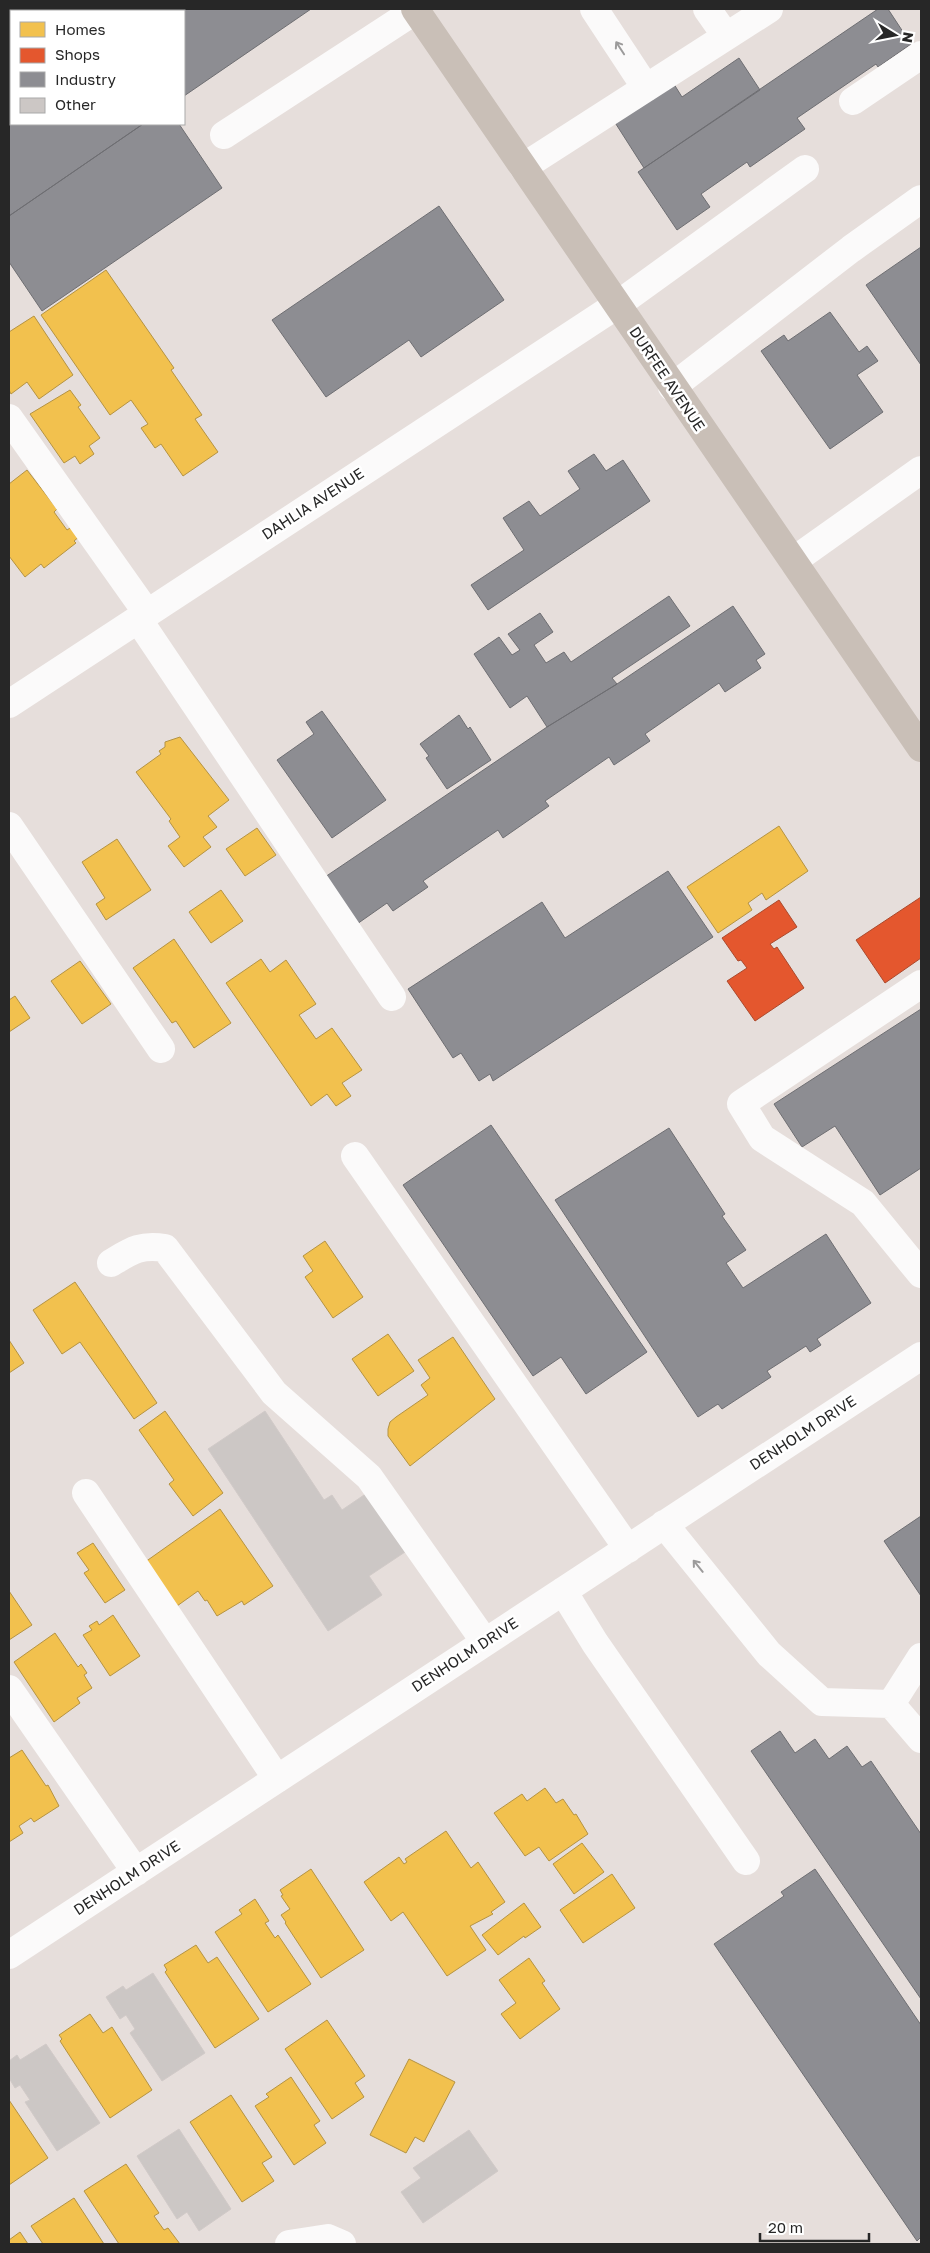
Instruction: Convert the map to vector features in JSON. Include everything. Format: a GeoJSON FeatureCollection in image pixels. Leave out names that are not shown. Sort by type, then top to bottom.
{"type":"FeatureCollection","features":[{"type":"Feature","properties":{"kind":"main road","name":"DURFEE AVENUE"},"geometry":{"type":"LineString","coordinates":[[415,10],[921,748]]}},
{"type":"Feature","properties":{"kind":"street"},"geometry":{"type":"LineString","coordinates":[[594,9],[646,88]]}},
{"type":"Feature","properties":{"kind":"street"},"geometry":{"type":"LineString","coordinates":[[707,9],[726,36]]}},
{"type":"Feature","properties":{"kind":"street"},"geometry":{"type":"LineString","coordinates":[[522,167],[769,9]]}},
{"type":"Feature","properties":{"kind":"street"},"geometry":{"type":"LineString","coordinates":[[224,136],[415,10]]}},
{"type":"Feature","properties":{"kind":"street"},"geometry":{"type":"LineString","coordinates":[[853,101],[921,56]]}},
{"type":"Feature","properties":{"kind":"street","name":"DAHLIA AVENUE"},"geometry":{"type":"LineString","coordinates":[[9,704],[617,305],[805,168]]}},
{"type":"Feature","properties":{"kind":"street"},"geometry":{"type":"LineString","coordinates":[[672,387],[851,248],[921,199]]}},
{"type":"Feature","properties":{"kind":"street"},"geometry":{"type":"LineString","coordinates":[[9,418],[142,616],[392,997]]}},
{"type":"Feature","properties":{"kind":"street"},"geometry":{"type":"LineString","coordinates":[[793,561],[921,470]]}},
{"type":"Feature","properties":{"kind":"street"},"geometry":{"type":"LineString","coordinates":[[9,826],[161,1050]]}},
{"type":"Feature","properties":{"kind":"street"},"geometry":{"type":"LineString","coordinates":[[921,984],[741,1104],[762,1138],[863,1203],[921,1274]]}},
{"type":"Feature","properties":{"kind":"street"},"geometry":{"type":"LineString","coordinates":[[355,1156],[628,1549]]}},
{"type":"Feature","properties":{"kind":"street"},"geometry":{"type":"LineString","coordinates":[[111,1263],[134,1249],[150,1245],[165,1248],[274,1393],[369,1477],[485,1642]]}},
{"type":"Feature","properties":{"kind":"street","name":"DENHOLM DRIVE"},"geometry":{"type":"LineString","coordinates":[[9,1955],[921,1356]]}},
{"type":"Feature","properties":{"kind":"street"},"geometry":{"type":"LineString","coordinates":[[86,1493],[277,1779]]}},
{"type":"Feature","properties":{"kind":"street"},"geometry":{"type":"LineString","coordinates":[[664,1524],[769,1654],[822,1702],[891,1704],[921,1740]]}},
{"type":"Feature","properties":{"kind":"street"},"geometry":{"type":"LineString","coordinates":[[563,1591],[595,1643],[746,1861]]}},
{"type":"Feature","properties":{"kind":"street"},"geometry":{"type":"LineString","coordinates":[[891,1704],[921,1657]]}},
{"type":"Feature","properties":{"kind":"street"},"geometry":{"type":"LineString","coordinates":[[9,1689],[136,1872]]}},
{"type":"Feature","properties":{"kind":"street"},"geometry":{"type":"LineString","coordinates":[[289,2244],[328,2238],[342,2244]]}},
{"type":"Feature","properties":{"kind":"building: Homes"},"geometry":{"type":"Polygon","coordinates":[[[106,270],[174,368],[171,370],[202,415],[195,419],[218,452],[183,476],[161,444],[155,448],[141,428],[148,424],[131,400],[110,415],[41,315],[106,270]]]}},
{"type":"Feature","properties":{"kind":"building: Homes"},"geometry":{"type":"Polygon","coordinates":[[[34,316],[73,375],[39,399],[27,382],[11,394],[9,390],[9,332],[34,316]]]}},
{"type":"Feature","properties":{"kind":"building: Homes"},"geometry":{"type":"Polygon","coordinates":[[[70,390],[81,405],[78,407],[100,438],[89,446],[94,454],[80,464],[75,456],[64,463],[30,414],[70,390]]]}},
{"type":"Feature","properties":{"kind":"building: Homes"},"geometry":{"type":"Polygon","coordinates":[[[27,470],[57,509],[54,512],[67,530],[73,526],[80,536],[74,541],[76,543],[44,568],[41,564],[25,577],[9,556],[9,484],[27,470]]]}},
{"type":"Feature","properties":{"kind":"building: Homes"},"geometry":{"type":"Polygon","coordinates":[[[180,737],[229,800],[208,816],[217,827],[203,837],[211,847],[184,867],[168,846],[180,837],[169,821],[171,819],[136,772],[161,754],[159,751],[165,747],[165,742],[180,737]]]}},
{"type":"Feature","properties":{"kind":"building: Homes"},"geometry":{"type":"Polygon","coordinates":[[[779,826],[808,871],[766,900],[762,893],[748,903],[752,910],[718,933],[687,887],[779,826]]]}},
{"type":"Feature","properties":{"kind":"building: Homes"},"geometry":{"type":"Polygon","coordinates":[[[257,828],[276,855],[245,876],[226,849],[257,828]]]}},
{"type":"Feature","properties":{"kind":"building: Homes"},"geometry":{"type":"Polygon","coordinates":[[[117,839],[151,890],[106,920],[96,904],[105,898],[82,862],[117,839]]]}},
{"type":"Feature","properties":{"kind":"building: Homes"},"geometry":{"type":"Polygon","coordinates":[[[221,890],[243,921],[211,943],[189,912],[221,890]]]}},
{"type":"Feature","properties":{"kind":"building: Homes"},"geometry":{"type":"Polygon","coordinates":[[[174,939],[231,1023],[194,1048],[176,1021],[172,1023],[133,968],[174,939]]]}},
{"type":"Feature","properties":{"kind":"building: Homes"},"geometry":{"type":"Polygon","coordinates":[[[261,959],[270,972],[286,960],[316,1004],[299,1015],[316,1039],[332,1028],[362,1070],[342,1083],[351,1096],[336,1106],[327,1094],[311,1106],[226,983],[261,959]]]}},
{"type":"Feature","properties":{"kind":"building: Homes"},"geometry":{"type":"Polygon","coordinates":[[[80,961],[111,1004],[82,1024],[51,981],[80,961]]]}},
{"type":"Feature","properties":{"kind":"building: Homes"},"geometry":{"type":"Polygon","coordinates":[[[15,996],[30,1018],[9,1032],[9,1000],[15,996]]]}},
{"type":"Feature","properties":{"kind":"building: Homes"},"geometry":{"type":"Polygon","coordinates":[[[325,1241],[363,1297],[333,1318],[305,1277],[313,1271],[303,1256],[325,1241]]]}},
{"type":"Feature","properties":{"kind":"building: Homes"},"geometry":{"type":"Polygon","coordinates":[[[75,1282],[157,1403],[134,1419],[80,1342],[62,1354],[33,1310],[75,1282]]]}},
{"type":"Feature","properties":{"kind":"building: Homes"},"geometry":{"type":"Polygon","coordinates":[[[388,1334],[414,1371],[378,1396],[352,1359],[388,1334]]]}},
{"type":"Feature","properties":{"kind":"building: Homes"},"geometry":{"type":"Polygon","coordinates":[[[453,1337],[495,1399],[410,1466],[388,1436],[390,1422],[428,1395],[421,1385],[430,1378],[418,1360],[453,1337]]]}},
{"type":"Feature","properties":{"kind":"building: Homes"},"geometry":{"type":"Polygon","coordinates":[[[9,1340],[24,1363],[9,1373],[9,1340]]]}},
{"type":"Feature","properties":{"kind":"building: Homes"},"geometry":{"type":"Polygon","coordinates":[[[165,1411],[223,1493],[193,1516],[169,1484],[174,1480],[139,1430],[165,1411]]]}},
{"type":"Feature","properties":{"kind":"building: Homes"},"geometry":{"type":"Polygon","coordinates":[[[220,1509],[273,1586],[244,1605],[242,1601],[217,1616],[207,1600],[205,1601],[198,1591],[170,1611],[138,1567],[220,1509]]]}},
{"type":"Feature","properties":{"kind":"building: Homes"},"geometry":{"type":"Polygon","coordinates":[[[93,1543],[125,1590],[105,1603],[84,1573],[89,1570],[77,1553],[93,1543]]]}},
{"type":"Feature","properties":{"kind":"building: Homes"},"geometry":{"type":"Polygon","coordinates":[[[9,1591],[32,1625],[9,1640],[9,1591]]]}},
{"type":"Feature","properties":{"kind":"building: Homes"},"geometry":{"type":"Polygon","coordinates":[[[113,1615],[140,1656],[110,1676],[83,1635],[92,1630],[89,1626],[97,1621],[99,1625],[113,1615]]]}},
{"type":"Feature","properties":{"kind":"building: Homes"},"geometry":{"type":"Polygon","coordinates":[[[55,1633],[78,1667],[81,1664],[87,1673],[84,1675],[92,1688],[77,1698],[80,1703],[54,1722],[14,1662],[55,1633]]]}},
{"type":"Feature","properties":{"kind":"building: Homes"},"geometry":{"type":"Polygon","coordinates":[[[22,1750],[46,1786],[48,1785],[59,1806],[34,1822],[31,1818],[19,1826],[23,1833],[9,1842],[9,1758],[22,1750]]]}},
{"type":"Feature","properties":{"kind":"building: Homes"},"geometry":{"type":"Polygon","coordinates":[[[545,1788],[556,1803],[563,1799],[574,1815],[576,1814],[588,1834],[549,1861],[539,1847],[525,1856],[494,1813],[522,1794],[527,1801],[545,1788]]]}},
{"type":"Feature","properties":{"kind":"building: Homes"},"geometry":{"type":"Polygon","coordinates":[[[446,1831],[471,1868],[478,1862],[505,1902],[491,1912],[493,1914],[470,1926],[486,1950],[447,1976],[403,1912],[391,1921],[364,1882],[399,1857],[404,1864],[407,1862],[405,1859],[446,1831]]]}},
{"type":"Feature","properties":{"kind":"building: Homes"},"geometry":{"type":"Polygon","coordinates":[[[582,1843],[604,1872],[574,1894],[553,1864],[582,1843]]]}},
{"type":"Feature","properties":{"kind":"building: Homes"},"geometry":{"type":"Polygon","coordinates":[[[311,1869],[364,1950],[321,1978],[281,1915],[290,1909],[281,1896],[283,1895],[280,1890],[311,1869]]]}},
{"type":"Feature","properties":{"kind":"building: Homes"},"geometry":{"type":"Polygon","coordinates":[[[612,1874],[635,1908],[583,1943],[560,1910],[612,1874]]]}},
{"type":"Feature","properties":{"kind":"building: Homes"},"geometry":{"type":"Polygon","coordinates":[[[255,1899],[269,1921],[265,1923],[275,1938],[278,1935],[311,1984],[268,2012],[215,1932],[242,1914],[239,1910],[255,1899]]]}},
{"type":"Feature","properties":{"kind":"building: Homes"},"geometry":{"type":"Polygon","coordinates":[[[524,1903],[541,1927],[525,1938],[524,1936],[498,1955],[482,1935],[524,1903]]]}},
{"type":"Feature","properties":{"kind":"building: Homes"},"geometry":{"type":"Polygon","coordinates":[[[196,1945],[208,1963],[217,1957],[259,2019],[215,2048],[165,1972],[167,1970],[164,1965],[196,1945]]]}},
{"type":"Feature","properties":{"kind":"building: Homes"},"geometry":{"type":"Polygon","coordinates":[[[529,1958],[545,1981],[542,1983],[560,2009],[520,2039],[501,2014],[516,2003],[499,1980],[529,1958]]]}},
{"type":"Feature","properties":{"kind":"building: Homes"},"geometry":{"type":"Polygon","coordinates":[[[90,2014],[103,2033],[112,2027],[152,2090],[110,2118],[60,2041],[62,2039],[59,2035],[90,2014]]]}},
{"type":"Feature","properties":{"kind":"building: Homes"},"geometry":{"type":"Polygon","coordinates":[[[327,2020],[365,2076],[355,2083],[364,2097],[332,2119],[285,2049],[327,2020]]]}},
{"type":"Feature","properties":{"kind":"building: Homes"},"geometry":{"type":"Polygon","coordinates":[[[409,2059],[455,2082],[424,2142],[415,2137],[406,2153],[370,2135],[409,2059]]]}},
{"type":"Feature","properties":{"kind":"building: Homes"},"geometry":{"type":"Polygon","coordinates":[[[291,2077],[320,2121],[314,2125],[326,2143],[294,2165],[255,2106],[269,2097],[266,2094],[291,2077]]]}},
{"type":"Feature","properties":{"kind":"building: Homes"},"geometry":{"type":"Polygon","coordinates":[[[231,2095],[272,2157],[262,2163],[274,2181],[242,2202],[190,2122],[231,2095]]]}},
{"type":"Feature","properties":{"kind":"building: Homes"},"geometry":{"type":"Polygon","coordinates":[[[9,2100],[48,2158],[9,2185],[9,2100]]]}},
{"type":"Feature","properties":{"kind":"building: Homes"},"geometry":{"type":"Polygon","coordinates":[[[126,2164],[159,2213],[154,2216],[164,2230],[168,2228],[180,2244],[119,2244],[84,2191],[126,2164]]]}},
{"type":"Feature","properties":{"kind":"building: Homes"},"geometry":{"type":"Polygon","coordinates":[[[74,2198],[104,2244],[43,2244],[31,2226],[74,2198]]]}},
{"type":"Feature","properties":{"kind":"building: Homes"},"geometry":{"type":"Polygon","coordinates":[[[20,2232],[28,2244],[9,2244],[9,2240],[20,2232]]]}},
{"type":"Feature","properties":{"kind":"building: Shops"},"geometry":{"type":"Polygon","coordinates":[[[921,897],[921,958],[885,983],[856,940],[921,897]]]}},
{"type":"Feature","properties":{"kind":"building: Shops"},"geometry":{"type":"Polygon","coordinates":[[[779,900],[797,927],[770,944],[774,949],[777,947],[804,988],[755,1021],[727,981],[747,968],[741,960],[738,961],[722,938],[779,900]]]}},
{"type":"Feature","properties":{"kind":"building: Industry"},"geometry":{"type":"Polygon","coordinates":[[[311,9],[185,95],[185,10],[108,10],[311,9]]]}},
{"type":"Feature","properties":{"kind":"building: Industry"},"geometry":{"type":"Polygon","coordinates":[[[878,9],[888,9],[911,44],[878,67],[876,64],[797,118],[805,129],[750,167],[747,162],[701,194],[710,207],[677,230],[638,172],[878,9]]]}},
{"type":"Feature","properties":{"kind":"building: Industry"},"geometry":{"type":"Polygon","coordinates":[[[739,58],[760,90],[644,168],[614,121],[672,81],[682,97],[739,58]]]}},
{"type":"Feature","properties":{"kind":"building: Industry"},"geometry":{"type":"Polygon","coordinates":[[[9,78],[10,125],[142,125],[9,216],[9,78]]]}},
{"type":"Feature","properties":{"kind":"building: Industry"},"geometry":{"type":"Polygon","coordinates":[[[142,125],[180,125],[222,188],[42,311],[9,262],[9,216],[142,125]]]}},
{"type":"Feature","properties":{"kind":"building: Industry"},"geometry":{"type":"Polygon","coordinates":[[[439,206],[504,300],[421,357],[409,340],[326,397],[272,320],[439,206]]]}},
{"type":"Feature","properties":{"kind":"building: Industry"},"geometry":{"type":"Polygon","coordinates":[[[921,247],[921,365],[866,285],[921,247]]]}},
{"type":"Feature","properties":{"kind":"building: Industry"},"geometry":{"type":"Polygon","coordinates":[[[830,312],[859,352],[867,346],[878,361],[857,375],[883,412],[830,449],[761,351],[784,335],[788,341],[830,312]]]}},
{"type":"Feature","properties":{"kind":"building: Industry"},"geometry":{"type":"Polygon","coordinates":[[[594,454],[606,471],[623,460],[650,501],[488,610],[471,585],[524,550],[503,518],[529,501],[540,516],[580,489],[568,471],[594,454]]]}},
{"type":"Feature","properties":{"kind":"building: Industry"},"geometry":{"type":"Polygon","coordinates":[[[669,596],[690,626],[612,678],[617,684],[547,727],[527,696],[510,708],[474,654],[499,637],[512,655],[520,650],[508,634],[540,613],[553,632],[534,645],[546,663],[564,652],[571,662],[669,596]]]}},
{"type":"Feature","properties":{"kind":"building: Industry"},"geometry":{"type":"Polygon","coordinates":[[[733,606],[765,654],[756,660],[761,668],[725,692],[719,683],[645,734],[650,741],[614,765],[609,757],[545,801],[549,806],[503,838],[498,830],[423,881],[428,887],[393,911],[387,903],[357,924],[325,877],[547,727],[617,684],[733,606]]]}},
{"type":"Feature","properties":{"kind":"building: Industry"},"geometry":{"type":"Polygon","coordinates":[[[322,711],[386,800],[332,838],[277,760],[314,734],[306,722],[322,711]]]}},
{"type":"Feature","properties":{"kind":"building: Industry"},"geometry":{"type":"Polygon","coordinates":[[[459,715],[468,729],[470,727],[491,760],[447,789],[426,758],[429,756],[420,744],[459,715]]]}},
{"type":"Feature","properties":{"kind":"building: Industry"},"geometry":{"type":"Polygon","coordinates":[[[668,871],[713,937],[493,1081],[490,1074],[479,1081],[461,1053],[453,1058],[408,989],[542,902],[565,938],[668,871]]]}},
{"type":"Feature","properties":{"kind":"building: Industry"},"geometry":{"type":"Polygon","coordinates":[[[921,1009],[921,1168],[880,1195],[835,1126],[802,1147],[774,1104],[921,1009]]]}},
{"type":"Feature","properties":{"kind":"building: Industry"},"geometry":{"type":"Polygon","coordinates":[[[491,1125],[647,1352],[586,1394],[561,1357],[533,1376],[403,1185],[491,1125]]]}},
{"type":"Feature","properties":{"kind":"building: Industry"},"geometry":{"type":"Polygon","coordinates":[[[669,1128],[725,1214],[722,1216],[746,1250],[726,1263],[743,1288],[826,1234],[871,1303],[817,1339],[821,1345],[810,1352],[806,1346],[767,1371],[771,1377],[722,1409],[718,1404],[698,1417],[555,1200],[669,1128]]]}},
{"type":"Feature","properties":{"kind":"building: Industry"},"geometry":{"type":"Polygon","coordinates":[[[921,1516],[921,1596],[884,1541],[921,1516]]]}},
{"type":"Feature","properties":{"kind":"building: Industry"},"geometry":{"type":"Polygon","coordinates":[[[780,1731],[795,1753],[815,1739],[829,1759],[847,1746],[862,1767],[871,1761],[921,1834],[921,1999],[751,1751],[780,1731]]]}},
{"type":"Feature","properties":{"kind":"building: Industry"},"geometry":{"type":"Polygon","coordinates":[[[815,1869],[921,2025],[921,2237],[917,2241],[714,1944],[784,1896],[781,1892],[815,1869]]]}},
{"type":"Feature","properties":{"kind":"building: Other"},"geometry":{"type":"Polygon","coordinates":[[[265,1411],[324,1500],[332,1495],[342,1510],[367,1493],[405,1552],[369,1576],[382,1595],[328,1631],[208,1449],[265,1411]]]}},
{"type":"Feature","properties":{"kind":"building: Other"},"geometry":{"type":"Polygon","coordinates":[[[153,1973],[205,2053],[162,2081],[130,2033],[135,2029],[126,2015],[120,2019],[106,1997],[123,1986],[126,1990],[153,1973]]]}},
{"type":"Feature","properties":{"kind":"building: Other"},"geometry":{"type":"Polygon","coordinates":[[[46,2044],[100,2123],[57,2151],[25,2102],[30,2100],[20,2085],[15,2088],[9,2078],[9,2061],[17,2055],[20,2060],[46,2044]]]}},
{"type":"Feature","properties":{"kind":"building: Other"},"geometry":{"type":"Polygon","coordinates":[[[179,2129],[231,2209],[199,2231],[187,2212],[177,2219],[137,2156],[179,2129]]]}},
{"type":"Feature","properties":{"kind":"building: Other"},"geometry":{"type":"Polygon","coordinates":[[[469,2130],[498,2171],[423,2223],[401,2192],[421,2178],[413,2168],[469,2130]]]}}]}
